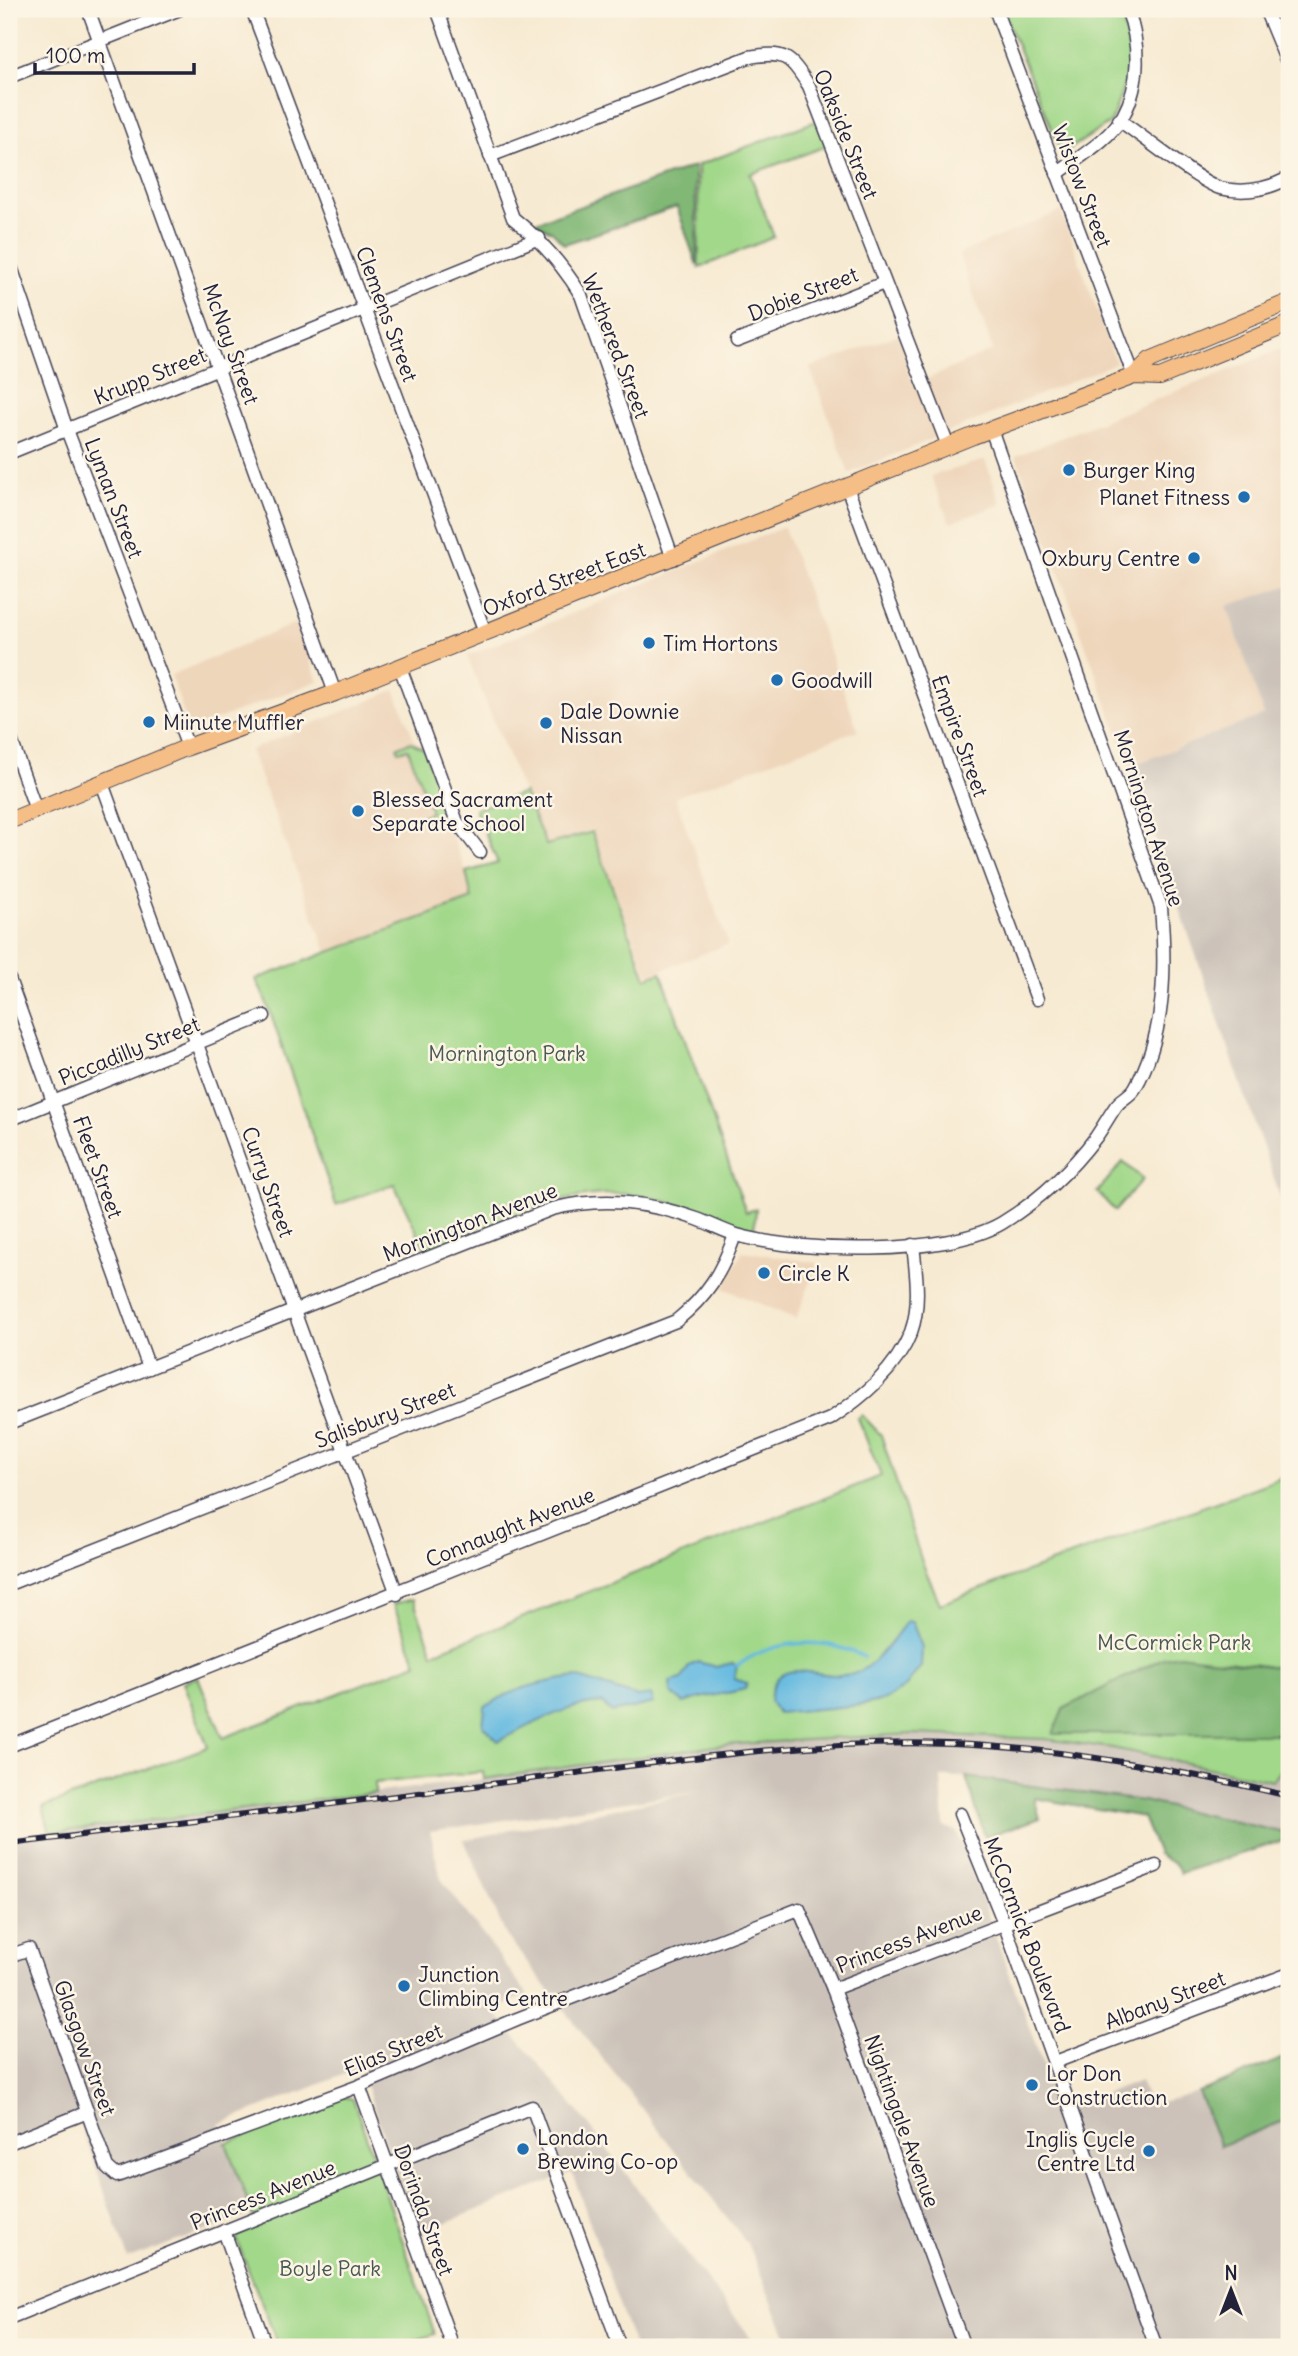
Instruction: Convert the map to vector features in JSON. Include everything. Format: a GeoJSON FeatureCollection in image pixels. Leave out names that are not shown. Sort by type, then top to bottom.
{"type":"FeatureCollection","features":[{"type":"Feature","properties":{"kind":"main road","name":"Oxford Street East"},"geometry":{"type":"LineString","coordinates":[[1135,376],[1150,360],[1289,302]]}},
{"type":"Feature","properties":{"kind":"main road","name":"Oxford Street East"},"geometry":{"type":"LineString","coordinates":[[9,821],[188,747],[335,694],[991,429],[1135,376],[1160,377],[1289,324]]}},
{"type":"Feature","properties":{"kind":"street","name":"McNay Street"},"geometry":{"type":"LineString","coordinates":[[88,9],[335,694]]}},
{"type":"Feature","properties":{"kind":"street"},"geometry":{"type":"LineString","coordinates":[[9,78],[180,9]]}},
{"type":"Feature","properties":{"kind":"street","name":"Clemens Street"},"geometry":{"type":"LineString","coordinates":[[252,9],[485,632]]}},
{"type":"Feature","properties":{"kind":"street","name":"Wethered Street"},"geometry":{"type":"LineString","coordinates":[[438,9],[513,218],[539,239],[565,269],[581,295],[673,559]]}},
{"type":"Feature","properties":{"kind":"street","name":"Wistow Street"},"geometry":{"type":"LineString","coordinates":[[995,9],[1135,376]]}},
{"type":"Feature","properties":{"kind":"street"},"geometry":{"type":"LineString","coordinates":[[1057,174],[1100,141],[1119,120],[1133,88],[1138,60],[1134,25],[1127,9]]}},
{"type":"Feature","properties":{"kind":"street"},"geometry":{"type":"LineString","coordinates":[[1265,9],[1289,67]]}},
{"type":"Feature","properties":{"kind":"street","name":"Oakside Street"},"geometry":{"type":"LineString","coordinates":[[490,156],[749,57],[776,52],[792,61],[809,86],[948,446]]}},
{"type":"Feature","properties":{"kind":"street"},"geometry":{"type":"LineString","coordinates":[[1119,120],[1217,187],[1240,191],[1272,187],[1289,178]]}},
{"type":"Feature","properties":{"kind":"street","name":"Krupp Street"},"geometry":{"type":"LineString","coordinates":[[9,453],[539,239]]}},
{"type":"Feature","properties":{"kind":"street","name":"Lyman Street"},"geometry":{"type":"LineString","coordinates":[[9,261],[67,430],[188,747]]}},
{"type":"Feature","properties":{"kind":"street","name":"Dobie Street"},"geometry":{"type":"LineString","coordinates":[[737,341],[884,283]]}},
{"type":"Feature","properties":{"kind":"street","name":"Mornington Avenue"},"geometry":{"type":"LineString","coordinates":[[9,1423],[552,1209],[584,1201],[653,1205],[735,1235],[809,1249],[913,1245],[964,1237],[1001,1224],[1062,1177],[1088,1148],[1116,1105],[1134,1090],[1148,1057],[1163,993],[1165,963],[1161,907],[991,429]]}},
{"type":"Feature","properties":{"kind":"street","name":"Empire Street"},"geometry":{"type":"LineString","coordinates":[[847,487],[1037,999]]}},
{"type":"Feature","properties":{"kind":"street"},"geometry":{"type":"LineString","coordinates":[[400,667],[457,822],[480,852]]}},
{"type":"Feature","properties":{"kind":"street"},"geometry":{"type":"LineString","coordinates":[[9,734],[36,810]]}},
{"type":"Feature","properties":{"kind":"street","name":"Curry Street"},"geometry":{"type":"LineString","coordinates":[[102,783],[397,1594]]}},
{"type":"Feature","properties":{"kind":"street","name":"Fleet Street"},"geometry":{"type":"LineString","coordinates":[[9,979],[149,1368]]}},
{"type":"Feature","properties":{"kind":"street","name":"Piccadilly Street"},"geometry":{"type":"LineString","coordinates":[[9,1120],[264,1016]]}},
{"type":"Feature","properties":{"kind":"street","name":"Salisbury Street"},"geometry":{"type":"LineString","coordinates":[[9,1584],[676,1321],[710,1289],[723,1269],[735,1235]]}},
{"type":"Feature","properties":{"kind":"street","name":"Connaught Avenue"},"geometry":{"type":"LineString","coordinates":[[9,1746],[397,1594],[830,1419],[872,1389],[911,1332],[917,1286],[913,1245]]}},
{"type":"Feature","properties":{"kind":"street","name":"McCormick Boulevard"},"geometry":{"type":"LineString","coordinates":[[960,1814],[1004,1923],[1156,2347]]}},
{"type":"Feature","properties":{"kind":"street","name":"Princess Avenue"},"geometry":{"type":"LineString","coordinates":[[833,1989],[1156,1866]]}},
{"type":"Feature","properties":{"kind":"street","name":"Nightingale Avenue"},"geometry":{"type":"LineString","coordinates":[[799,1909],[833,1989],[964,2347]]}},
{"type":"Feature","properties":{"kind":"street","name":"Elias Street"},"geometry":{"type":"LineString","coordinates":[[117,2176],[359,2086],[528,2014],[799,1909]]}},
{"type":"Feature","properties":{"kind":"street","name":"Glasgow Street"},"geometry":{"type":"LineString","coordinates":[[9,1956],[29,1949],[107,2167],[117,2176]]}},
{"type":"Feature","properties":{"kind":"street","name":"Albany Street"},"geometry":{"type":"LineString","coordinates":[[1055,2062],[1289,1974]]}},
{"type":"Feature","properties":{"kind":"street","name":"Dorinda Street"},"geometry":{"type":"LineString","coordinates":[[359,2086],[453,2347]]}},
{"type":"Feature","properties":{"kind":"street","name":"Princess Avenue"},"geometry":{"type":"LineString","coordinates":[[9,2318],[532,2107],[620,2347]]}},
{"type":"Feature","properties":{"kind":"street"},"geometry":{"type":"LineString","coordinates":[[9,2143],[89,2112]]}},
{"type":"Feature","properties":{"kind":"street"},"geometry":{"type":"LineString","coordinates":[[224,2231],[266,2347]]}},
{"type":"Feature","properties":{"kind":"shaded area"},"geometry":{"type":"Polygon","coordinates":[[[1061,211],[1116,363],[849,473],[810,368],[900,334],[913,385],[993,350],[959,254],[1061,211]]]}},
{"type":"Feature","properties":{"kind":"shaded area"},"geometry":{"type":"Polygon","coordinates":[[[1289,346],[1289,585],[1227,606],[1264,715],[1130,766],[1016,456],[1289,346]]]}},
{"type":"Feature","properties":{"kind":"shaded area"},"geometry":{"type":"Polygon","coordinates":[[[985,460],[1001,504],[950,523],[931,476],[985,460]]]}},
{"type":"Feature","properties":{"kind":"shaded area"},"geometry":{"type":"Polygon","coordinates":[[[784,527],[858,730],[675,797],[728,944],[648,975],[592,829],[545,846],[467,656],[784,527]]]}},
{"type":"Feature","properties":{"kind":"shaded area"},"geometry":{"type":"Polygon","coordinates":[[[1289,585],[1289,1222],[1130,766],[1264,715],[1227,606],[1289,585]]]}},
{"type":"Feature","properties":{"kind":"shaded area"},"geometry":{"type":"Polygon","coordinates":[[[296,623],[318,681],[189,730],[171,675],[296,623]]]}},
{"type":"Feature","properties":{"kind":"shaded area","name":"Blessed Sacrament Separate School"},"geometry":{"type":"Polygon","coordinates":[[[395,690],[466,872],[473,899],[327,952],[250,750],[395,690]]]}},
{"type":"Feature","properties":{"kind":"shaded area"},"geometry":{"type":"Polygon","coordinates":[[[743,1251],[818,1263],[796,1319],[723,1288],[743,1251]]]}},
{"type":"Feature","properties":{"kind":"shaded area"},"geometry":{"type":"Polygon","coordinates":[[[912,1734],[1044,1739],[1112,1748],[1273,1781],[1289,1759],[1289,1834],[1143,1801],[966,1777],[941,1777],[944,1826],[957,1832],[1060,2111],[1140,2081],[1150,2106],[1198,2092],[1220,2146],[1289,2119],[1289,2347],[796,2347],[785,2333],[747,2243],[506,1935],[464,1840],[702,1791],[430,1831],[441,1879],[528,1995],[492,2009],[582,2116],[758,2347],[634,2347],[572,2172],[418,2234],[360,2068],[220,2124],[252,2214],[128,2259],[80,2122],[9,2149],[9,1838],[484,1779],[723,1745],[912,1734]]]}},
{"type":"Feature","properties":{"kind":"green space"},"geometry":{"type":"Polygon","coordinates":[[[1002,9],[1120,9],[1132,63],[1111,122],[1062,154],[1002,9]]]}},
{"type":"Feature","properties":{"kind":"green space"},"geometry":{"type":"Polygon","coordinates":[[[816,121],[827,146],[750,174],[774,237],[699,268],[698,165],[816,121]]]}},
{"type":"Feature","properties":{"kind":"green space"},"geometry":{"type":"Polygon","coordinates":[[[695,166],[697,266],[677,207],[564,244],[552,231],[533,223],[695,166]]]}},
{"type":"Feature","properties":{"kind":"green space"},"geometry":{"type":"Polygon","coordinates":[[[411,742],[424,749],[443,801],[438,815],[424,820],[422,816],[431,812],[408,749],[399,751],[397,747],[411,742]]]}},
{"type":"Feature","properties":{"kind":"green space","name":"Mornington Park"},"geometry":{"type":"Polygon","coordinates":[[[524,793],[546,845],[592,832],[646,978],[661,972],[746,1212],[756,1209],[754,1231],[658,1199],[625,1194],[599,1194],[523,1212],[427,1253],[394,1184],[336,1205],[268,1006],[256,979],[472,899],[466,872],[498,863],[475,809],[524,793]]]}},
{"type":"Feature","properties":{"kind":"green space"},"geometry":{"type":"Polygon","coordinates":[[[1123,1162],[1143,1179],[1115,1211],[1097,1192],[1123,1162]]]}},
{"type":"Feature","properties":{"kind":"green space","name":"McCormick Park"},"geometry":{"type":"Polygon","coordinates":[[[862,1415],[881,1435],[922,1562],[940,1604],[1289,1475],[1289,1759],[1273,1781],[1112,1748],[1044,1739],[912,1734],[723,1745],[484,1779],[483,1772],[375,1783],[375,1793],[50,1833],[43,1807],[208,1747],[183,1682],[198,1677],[223,1738],[417,1663],[393,1604],[413,1599],[433,1653],[881,1476],[858,1418],[862,1415]]]}},
{"type":"Feature","properties":{"kind":"green space"},"geometry":{"type":"Polygon","coordinates":[[[1179,1655],[1289,1669],[1289,1734],[1053,1734],[1063,1709],[1163,1658],[1179,1655]]]}},
{"type":"Feature","properties":{"kind":"green space"},"geometry":{"type":"Polygon","coordinates":[[[966,1777],[1143,1801],[1285,1833],[1282,1841],[1180,1873],[1177,1866],[1158,1854],[1143,1817],[1034,1798],[1040,1818],[985,1837],[966,1777]]]}},
{"type":"Feature","properties":{"kind":"green space"},"geometry":{"type":"Polygon","coordinates":[[[1289,2056],[1289,2119],[1220,2146],[1198,2092],[1289,2056]]]}},
{"type":"Feature","properties":{"kind":"green space","name":"Boyle Park"},"geometry":{"type":"Polygon","coordinates":[[[341,2096],[353,2099],[435,2334],[395,2347],[279,2347],[235,2236],[257,2227],[226,2143],[341,2096]]]}},
{"type":"Feature","properties":{"kind":"water"},"geometry":{"type":"Polygon","coordinates":[[[907,1621],[912,1622],[922,1647],[921,1666],[906,1686],[885,1700],[778,1713],[770,1702],[773,1686],[779,1676],[789,1672],[841,1675],[861,1670],[883,1652],[907,1621]]]}},
{"type":"Feature","properties":{"kind":"water"},"geometry":{"type":"Polygon","coordinates":[[[698,1662],[716,1667],[732,1663],[737,1666],[734,1679],[747,1683],[745,1689],[684,1703],[671,1693],[670,1682],[682,1679],[689,1666],[698,1662]]]}},
{"type":"Feature","properties":{"kind":"water"},"geometry":{"type":"Polygon","coordinates":[[[576,1677],[638,1697],[651,1695],[654,1703],[612,1713],[602,1703],[574,1708],[548,1717],[498,1741],[483,1726],[485,1707],[496,1700],[529,1686],[576,1677]]]}},
{"type":"Feature","properties":{"kind":"waterway"},"geometry":{"type":"LineString","coordinates":[[737,1666],[766,1650],[799,1644],[832,1646],[864,1657]]}},
{"type":"Feature","properties":{"kind":"railway"},"geometry":{"type":"LineString","coordinates":[[9,1844],[687,1759],[792,1748],[897,1743],[993,1746],[1078,1755],[1205,1777],[1289,1796]]}},
{"type":"Feature","properties":{"kind":"place","name":"Burger King"},"geometry":{"type":"Point","coordinates":[1069,470]}},
{"type":"Feature","properties":{"kind":"place","name":"Planet Fitness"},"geometry":{"type":"Point","coordinates":[1244,497]}},
{"type":"Feature","properties":{"kind":"place","name":"Oxbury Centre"},"geometry":{"type":"Point","coordinates":[1194,558]}},
{"type":"Feature","properties":{"kind":"place","name":"Tim Hortons"},"geometry":{"type":"Point","coordinates":[649,643]}},
{"type":"Feature","properties":{"kind":"place","name":"Goodwill"},"geometry":{"type":"Point","coordinates":[777,680]}},
{"type":"Feature","properties":{"kind":"place","name":"Miinute Muffler"},"geometry":{"type":"Point","coordinates":[149,722]}},
{"type":"Feature","properties":{"kind":"place","name":"Dale Downie Nissan"},"geometry":{"type":"Point","coordinates":[546,723]}},
{"type":"Feature","properties":{"kind":"place","name":"Blessed Sacrament Separate School"},"geometry":{"type":"Point","coordinates":[358,811]}},
{"type":"Feature","properties":{"kind":"place","name":"Circle K"},"geometry":{"type":"Point","coordinates":[764,1273]}},
{"type":"Feature","properties":{"kind":"place","name":"Junction Climbing Centre"},"geometry":{"type":"Point","coordinates":[404,1986]}},
{"type":"Feature","properties":{"kind":"place","name":"Lor Don Construction"},"geometry":{"type":"Point","coordinates":[1032,2085]}},
{"type":"Feature","properties":{"kind":"place","name":"London Brewing Co-op"},"geometry":{"type":"Point","coordinates":[523,2149]}},
{"type":"Feature","properties":{"kind":"place","name":"Inglis Cycle Centre Ltd"},"geometry":{"type":"Point","coordinates":[1149,2151]}}]}
